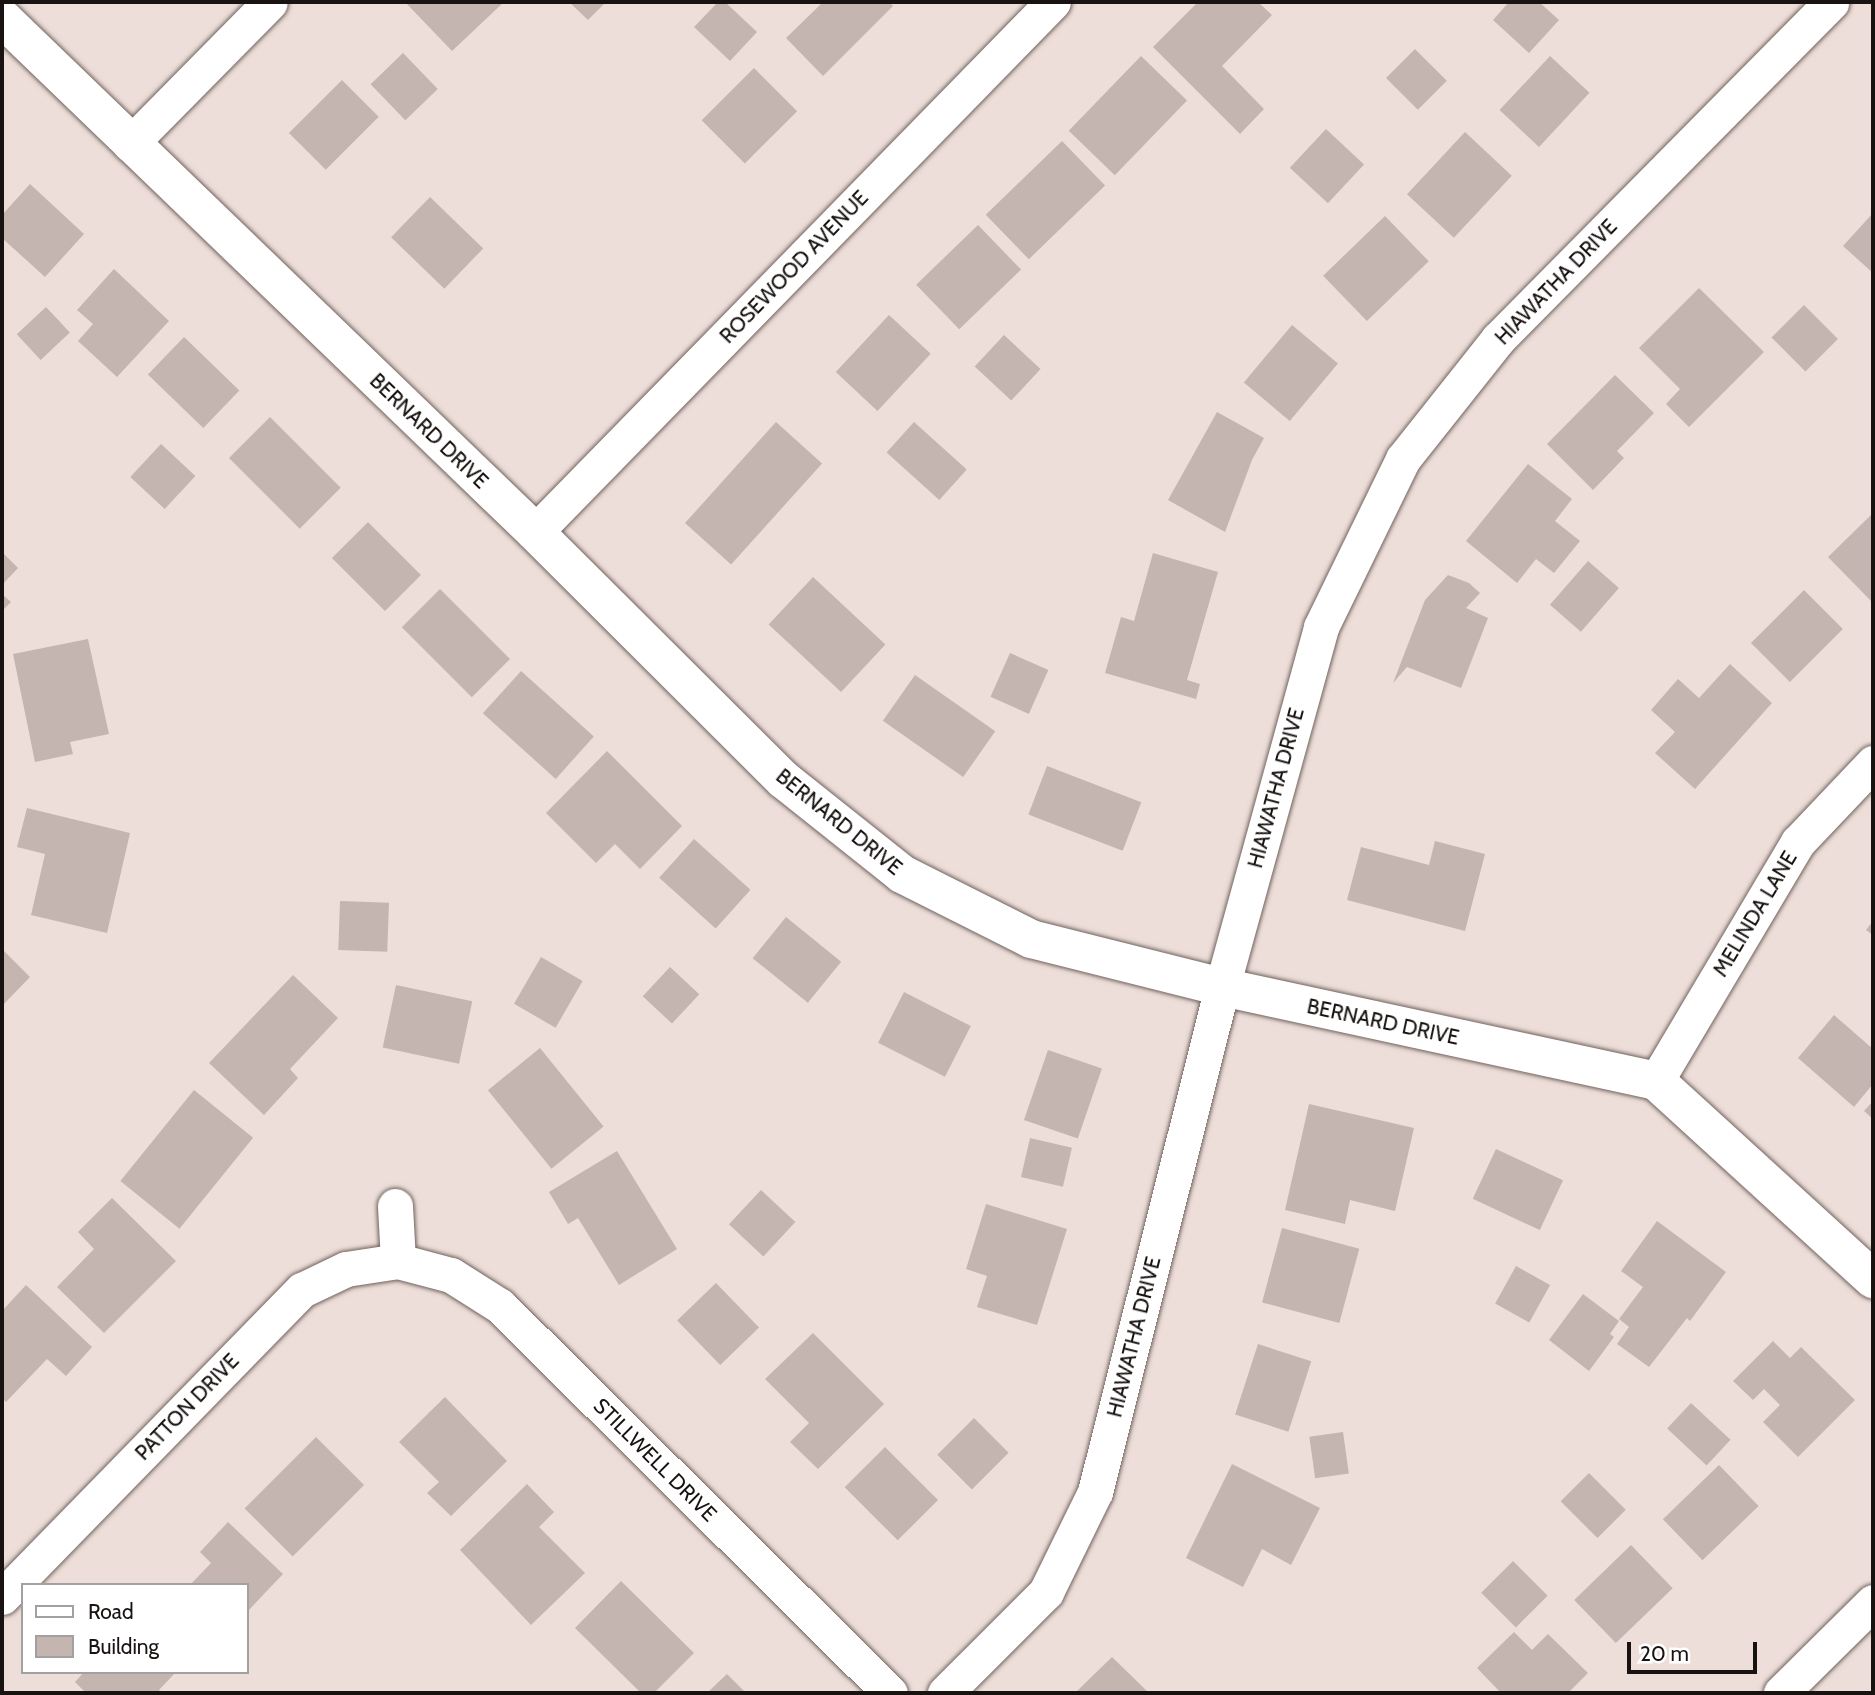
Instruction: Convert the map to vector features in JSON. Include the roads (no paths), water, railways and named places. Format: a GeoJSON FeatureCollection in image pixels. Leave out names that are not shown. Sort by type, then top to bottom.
{"type":"FeatureCollection","features":[{"type":"Feature","properties":{"kind":"street"},"geometry":{"type":"LineString","coordinates":[[130,144],[270,2]]}},
{"type":"Feature","properties":{"kind":"street","name":"ROSEWOOD AVENUE"},"geometry":{"type":"LineString","coordinates":[[535,532],[1053,2]]}},
{"type":"Feature","properties":{"kind":"street","name":"HIAWATHA DRIVE"},"geometry":{"type":"LineString","coordinates":[[945,1693],[1046,1592],[1095,1492],[1222,987],[1321,627],[1403,459],[1498,340],[1832,2]]}},
{"type":"Feature","properties":{"kind":"street","name":"BERNARD DRIVE"},"geometry":{"type":"LineString","coordinates":[[2,18],[535,532],[784,780],[902,874],[1031,939],[1222,987],[1656,1081]]}},
{"type":"Feature","properties":{"kind":"street","name":"MELINDA LANE"},"geometry":{"type":"LineString","coordinates":[[1656,1081],[1798,842],[1873,763]]}},
{"type":"Feature","properties":{"kind":"street"},"geometry":{"type":"LineString","coordinates":[[1656,1081],[1873,1279]]}},
{"type":"Feature","properties":{"kind":"street"},"geometry":{"type":"LineString","coordinates":[[395,1206],[398,1261]]}},
{"type":"Feature","properties":{"kind":"street","name":"PATTON DRIVE"},"geometry":{"type":"LineString","coordinates":[[2,1597],[302,1290],[346,1269],[398,1261]]}},
{"type":"Feature","properties":{"kind":"street","name":"STILLWELL DRIVE"},"geometry":{"type":"LineString","coordinates":[[398,1261],[451,1275],[500,1306],[891,1693]]}},
{"type":"Feature","properties":{"kind":"street"},"geometry":{"type":"LineString","coordinates":[[1781,1693],[1873,1602]]}}]}
